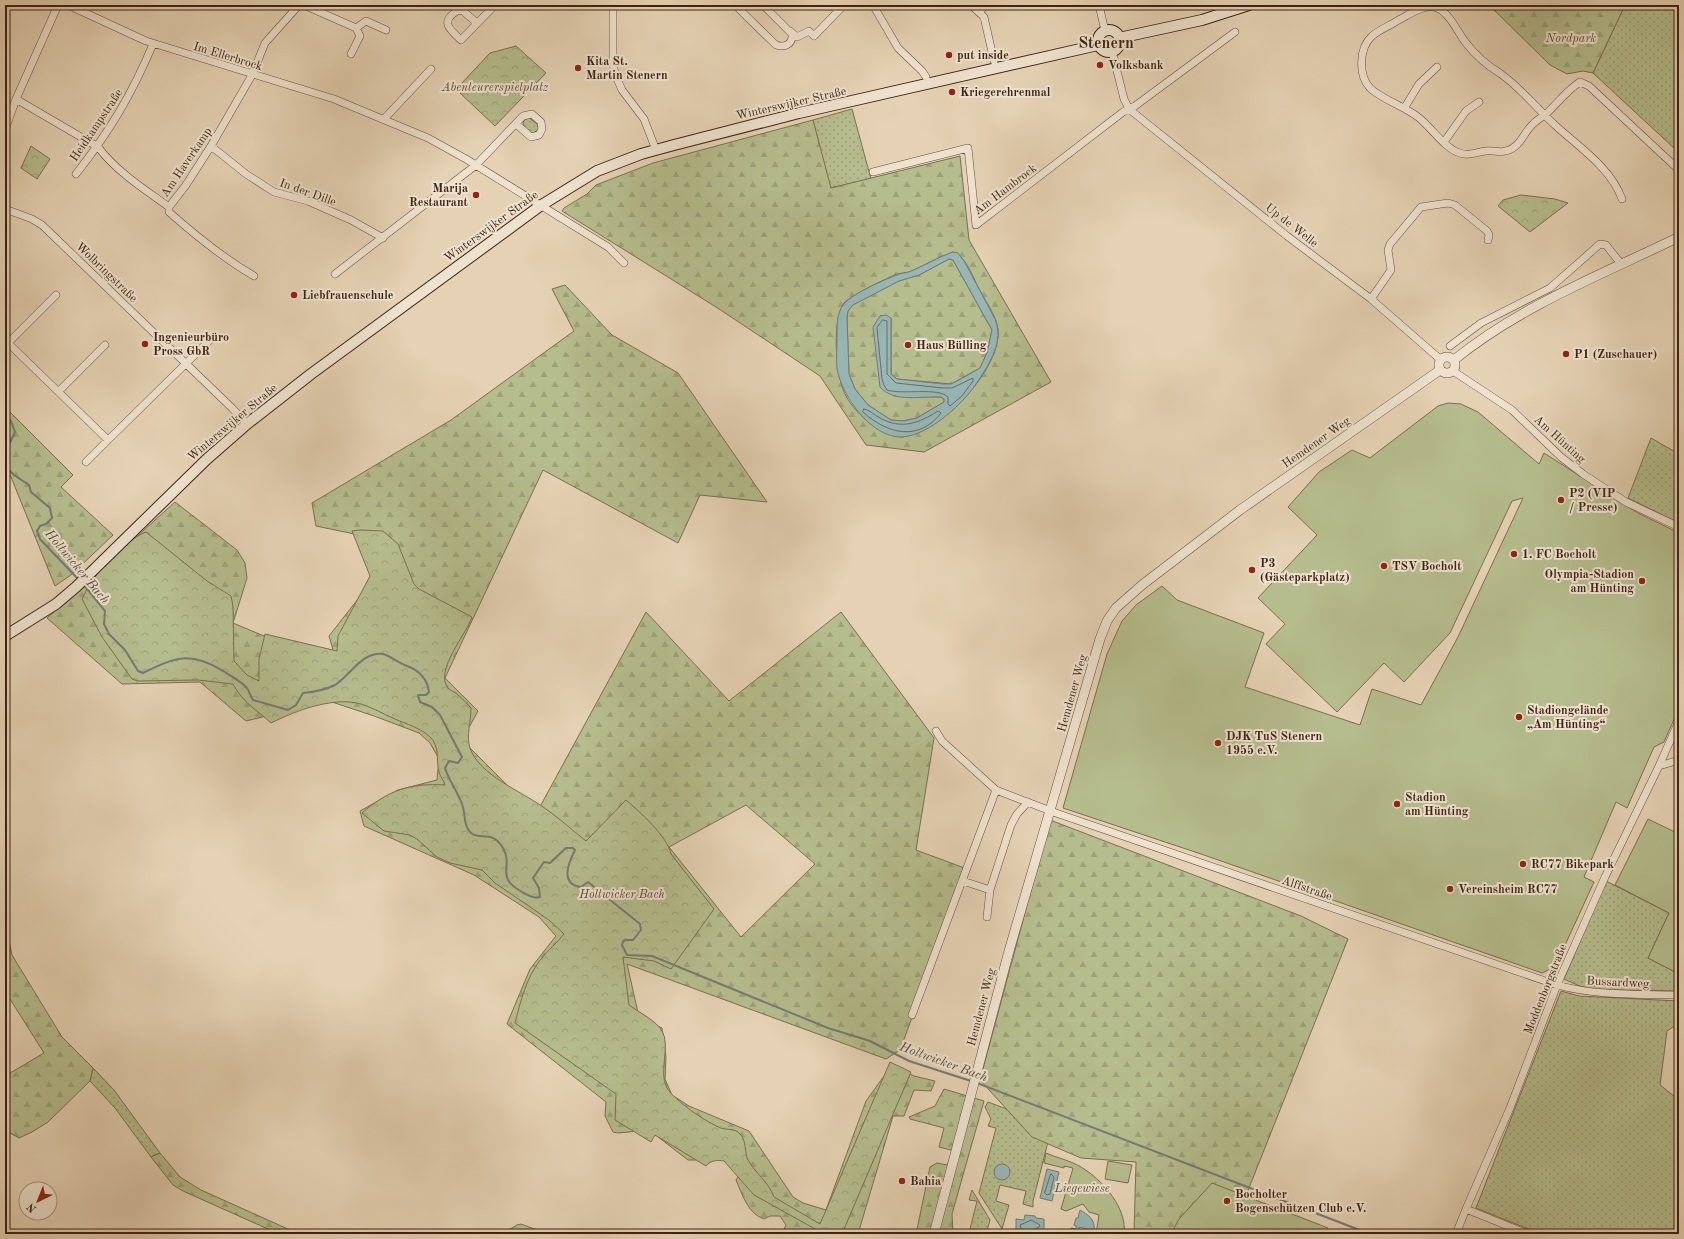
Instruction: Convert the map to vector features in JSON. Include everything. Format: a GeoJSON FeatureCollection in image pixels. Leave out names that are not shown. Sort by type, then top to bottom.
{"type":"FeatureCollection","features":[{"type":"Feature","properties":{"kind":"main road"},"geometry":{"type":"LineString","coordinates":[[1119,38],[1202,20],[1249,5]]}},
{"type":"Feature","properties":{"kind":"main road"},"geometry":{"type":"LineString","coordinates":[[1105,31],[1114,32],[1119,38],[1118,46],[1112,52],[1103,50],[1098,45],[1100,36],[1105,31]]}},
{"type":"Feature","properties":{"kind":"main road","name":"Winterswijker Straße"},"geometry":{"type":"LineString","coordinates":[[5,636],[56,604],[76,587],[207,459],[247,424],[311,374],[540,206],[597,172],[641,154],[799,113],[1098,45]]}},
{"type":"Feature","properties":{"kind":"street"},"geometry":{"type":"LineString","coordinates":[[5,130],[16,99],[58,5]]}},
{"type":"Feature","properties":{"kind":"street","name":"Im Ellerbrock"},"geometry":{"type":"LineString","coordinates":[[68,5],[153,44],[334,100],[428,138],[476,165],[608,247],[624,263]]}},
{"type":"Feature","properties":{"kind":"street","name":"Am Haverkamp"},"geometry":{"type":"LineString","coordinates":[[254,276],[232,264],[203,242],[169,212],[169,207],[186,185],[211,146],[252,75],[265,43],[299,5]]}},
{"type":"Feature","properties":{"kind":"street"},"geometry":{"type":"LineString","coordinates":[[304,5],[356,28],[360,36],[351,54]]}},
{"type":"Feature","properties":{"kind":"street"},"geometry":{"type":"LineString","coordinates":[[477,23],[495,5]]}},
{"type":"Feature","properties":{"kind":"street"},"geometry":{"type":"LineString","coordinates":[[734,5],[776,45],[780,47],[789,43],[792,38],[789,29]]}},
{"type":"Feature","properties":{"kind":"street"},"geometry":{"type":"LineString","coordinates":[[763,5],[797,37],[809,31],[814,36],[844,5]]}},
{"type":"Feature","properties":{"kind":"street"},"geometry":{"type":"LineString","coordinates":[[831,5],[838,11]]}},
{"type":"Feature","properties":{"kind":"street"},"geometry":{"type":"LineString","coordinates":[[873,5],[898,48],[922,71],[926,77]]}},
{"type":"Feature","properties":{"kind":"street"},"geometry":{"type":"LineString","coordinates":[[972,5],[984,17],[994,61]]}},
{"type":"Feature","properties":{"kind":"street"},"geometry":{"type":"LineString","coordinates":[[979,12],[986,5]]}},
{"type":"Feature","properties":{"kind":"street"},"geometry":{"type":"LineString","coordinates":[[1099,5],[1105,31]]}},
{"type":"Feature","properties":{"kind":"street"},"geometry":{"type":"LineString","coordinates":[[614,6],[613,63],[615,74],[622,90],[644,119],[656,150]]}},
{"type":"Feature","properties":{"kind":"street"},"geometry":{"type":"LineString","coordinates":[[1622,199],[1619,191],[1594,160],[1556,126],[1546,114],[1517,86],[1480,59],[1466,43],[1445,14],[1438,9],[1429,6],[1412,13],[1372,36],[1366,43],[1363,53],[1363,72],[1364,80],[1370,88],[1404,107],[1419,118],[1455,152],[1465,155],[1486,151],[1503,152],[1520,143],[1533,124],[1546,114],[1572,87],[1580,82],[1589,86],[1679,170]]}},
{"type":"Feature","properties":{"kind":"street"},"geometry":{"type":"LineString","coordinates":[[356,28],[366,22],[386,30]]}},
{"type":"Feature","properties":{"kind":"street"},"geometry":{"type":"LineString","coordinates":[[1112,52],[1124,99],[1129,109],[1235,32]]}},
{"type":"Feature","properties":{"kind":"street","name":"Heidkampstraße"},"geometry":{"type":"LineString","coordinates":[[76,174],[98,147],[131,94],[153,44]]}},
{"type":"Feature","properties":{"kind":"street"},"geometry":{"type":"LineString","coordinates":[[1404,107],[1418,84],[1437,67]]}},
{"type":"Feature","properties":{"kind":"street"},"geometry":{"type":"LineString","coordinates":[[384,119],[431,69]]}},
{"type":"Feature","properties":{"kind":"street"},"geometry":{"type":"LineString","coordinates":[[16,99],[98,147],[122,171],[169,207]]}},
{"type":"Feature","properties":{"kind":"street"},"geometry":{"type":"LineString","coordinates":[[1444,142],[1466,111],[1480,102]]}},
{"type":"Feature","properties":{"kind":"street","name":"Am Hambrock"},"geometry":{"type":"LineString","coordinates":[[873,172],[968,148],[976,225],[1129,109]]}},
{"type":"Feature","properties":{"kind":"street","name":"Up de Welle"},"geometry":{"type":"LineString","coordinates":[[1129,109],[1287,236],[1371,299],[1441,360]]}},
{"type":"Feature","properties":{"kind":"street"},"geometry":{"type":"LineString","coordinates":[[335,274],[476,165],[516,124]]}},
{"type":"Feature","properties":{"kind":"street","name":"In der Dille"},"geometry":{"type":"LineString","coordinates":[[211,146],[246,174],[274,192],[308,201],[351,220],[383,238]]}},
{"type":"Feature","properties":{"kind":"street"},"geometry":{"type":"LineString","coordinates":[[1371,299],[1391,270],[1388,250],[1390,244],[1421,207],[1448,203],[1455,205],[1487,230],[1489,235],[1488,240]]}},
{"type":"Feature","properties":{"kind":"street","name":"Wolbringstraße"},"geometry":{"type":"LineString","coordinates":[[5,209],[32,219],[42,225],[186,363],[247,424]]}},
{"type":"Feature","properties":{"kind":"street"},"geometry":{"type":"LineString","coordinates":[[1454,360],[1509,322],[1534,307],[1679,237]]}},
{"type":"Feature","properties":{"kind":"street"},"geometry":{"type":"LineString","coordinates":[[1450,346],[1481,323],[1539,295],[1550,288],[1600,244],[1606,245],[1622,265]]}},
{"type":"Feature","properties":{"kind":"street"},"geometry":{"type":"LineString","coordinates":[[56,295],[7,342],[108,440]]}},
{"type":"Feature","properties":{"kind":"street"},"geometry":{"type":"LineString","coordinates":[[86,462],[211,339]]}},
{"type":"Feature","properties":{"kind":"street"},"geometry":{"type":"LineString","coordinates":[[59,391],[105,345]]}},
{"type":"Feature","properties":{"kind":"street"},"geometry":{"type":"LineString","coordinates":[[1448,357],[1454,360],[1455,365],[1453,371],[1448,374],[1440,370],[1439,363],[1441,360],[1448,357]]}},
{"type":"Feature","properties":{"kind":"street","name":"Hemdener Weg"},"geometry":{"type":"LineString","coordinates":[[934,1234],[1008,951],[1051,810],[1100,639],[1107,622],[1116,608],[1142,585],[1240,510],[1440,370]]}},
{"type":"Feature","properties":{"kind":"street","name":"Am Hünting"},"geometry":{"type":"LineString","coordinates":[[1453,371],[1512,410],[1571,465],[1626,502],[1679,527]]}},
{"type":"Feature","properties":{"kind":"street","name":"Moddenborgstraße"},"geometry":{"type":"LineString","coordinates":[[1456,1234],[1510,1108],[1557,985],[1605,877],[1659,766],[1679,721]]}},
{"type":"Feature","properties":{"kind":"street"},"geometry":{"type":"LineString","coordinates":[[936,731],[942,741],[996,790],[1051,810]]}},
{"type":"Feature","properties":{"kind":"street"},"geometry":{"type":"LineString","coordinates":[[1659,766],[1679,760]]}},
{"type":"Feature","properties":{"kind":"street"},"geometry":{"type":"LineString","coordinates":[[912,1015],[996,790]]}},
{"type":"Feature","properties":{"kind":"street"},"geometry":{"type":"LineString","coordinates":[[987,917],[990,890],[1012,825],[1016,814],[1028,802]]}},
{"type":"Feature","properties":{"kind":"street","name":"Alffstraße"},"geometry":{"type":"LineString","coordinates":[[1051,810],[1557,985]]}},
{"type":"Feature","properties":{"kind":"street"},"geometry":{"type":"LineString","coordinates":[[963,881],[990,890]]}},
{"type":"Feature","properties":{"kind":"street","name":"Bussardweg"},"geometry":{"type":"LineString","coordinates":[[1557,985],[1586,992],[1679,995]]}},
{"type":"Feature","properties":{"kind":"street"},"geometry":{"type":"LineString","coordinates":[[1466,1209],[1528,1234]]}},
{"type":"Feature","properties":{"kind":"green space","name":"Nordpark"},"geometry":{"type":"Polygon","coordinates":[[[1489,5],[1625,5],[1593,73],[1583,71],[1567,74],[1550,65],[1489,5]]]}},
{"type":"Feature","properties":{"kind":"green space"},"geometry":{"type":"Polygon","coordinates":[[[1625,5],[1679,5],[1679,142],[1675,149],[1593,73],[1625,5]]]}},
{"type":"Feature","properties":{"kind":"green space","name":"Abenteurerspielplatz"},"geometry":{"type":"Polygon","coordinates":[[[516,46],[546,73],[495,126],[460,93],[464,89],[460,85],[490,53],[516,46]]]}},
{"type":"Feature","properties":{"kind":"green space"},"geometry":{"type":"Polygon","coordinates":[[[852,109],[871,179],[830,188],[813,120],[852,109]]]}},
{"type":"Feature","properties":{"kind":"green space"},"geometry":{"type":"Polygon","coordinates":[[[528,117],[537,124],[539,129],[532,134],[524,127],[523,122],[528,117]]]}},
{"type":"Feature","properties":{"kind":"green space"},"geometry":{"type":"Polygon","coordinates":[[[813,120],[831,188],[960,156],[969,240],[1051,382],[924,452],[866,445],[820,376],[716,307],[562,211],[564,208],[587,194],[596,185],[653,163],[813,120]],[[953,252],[909,272],[897,274],[885,279],[848,300],[844,303],[840,311],[836,344],[838,367],[844,393],[852,406],[863,417],[876,427],[892,435],[902,437],[917,433],[948,413],[963,400],[976,385],[994,353],[998,338],[995,317],[965,261],[953,252]]]}},
{"type":"Feature","properties":{"kind":"green space"},"geometry":{"type":"Polygon","coordinates":[[[31,146],[50,159],[37,179],[21,168],[31,146]]]}},
{"type":"Feature","properties":{"kind":"green space"},"geometry":{"type":"Polygon","coordinates":[[[1521,195],[1555,199],[1568,203],[1530,232],[1498,206],[1503,200],[1521,195]]]}},
{"type":"Feature","properties":{"kind":"green space"},"geometry":{"type":"Polygon","coordinates":[[[949,259],[953,260],[992,330],[987,353],[980,368],[951,384],[897,379],[891,374],[891,318],[880,316],[895,396],[941,397],[944,399],[944,402],[917,418],[903,421],[891,420],[868,405],[855,389],[849,374],[848,311],[852,305],[899,281],[919,275],[949,259]]]}},
{"type":"Feature","properties":{"kind":"green space"},"geometry":{"type":"Polygon","coordinates":[[[565,285],[612,335],[678,373],[767,502],[700,495],[678,543],[543,470],[445,678],[478,711],[462,740],[536,814],[646,612],[729,701],[841,612],[934,738],[916,850],[967,869],[900,1050],[886,1059],[627,964],[639,1017],[662,1028],[666,1057],[665,1079],[672,1095],[689,1106],[749,1131],[793,1197],[803,1203],[826,1210],[866,1101],[892,1065],[914,1076],[935,1081],[931,1091],[914,1090],[904,1116],[893,1116],[858,1234],[782,1234],[786,1225],[780,1216],[770,1216],[764,1219],[754,1213],[746,1203],[736,1180],[740,1174],[730,1155],[712,1160],[688,1160],[649,1130],[618,1133],[613,1132],[605,1116],[606,1102],[507,1024],[530,969],[556,936],[539,917],[474,875],[364,826],[360,811],[398,790],[437,780],[439,759],[430,743],[419,733],[329,701],[246,721],[200,682],[122,684],[47,618],[175,502],[237,550],[245,563],[247,578],[233,623],[338,667],[329,636],[376,576],[364,536],[316,526],[312,503],[451,420],[574,331],[552,289],[565,285]],[[746,805],[669,847],[741,937],[815,864],[746,805]]]}},
{"type":"Feature","properties":{"kind":"green space"},"geometry":{"type":"Polygon","coordinates":[[[1448,403],[1461,404],[1478,412],[1539,464],[1544,453],[1638,513],[1679,533],[1679,708],[1664,742],[1654,747],[1627,808],[1616,802],[1584,877],[1594,882],[1555,967],[1542,973],[1201,854],[1063,808],[1107,654],[1122,621],[1136,605],[1162,586],[1177,600],[1264,633],[1245,687],[1360,725],[1372,689],[1421,705],[1458,637],[1523,498],[1512,501],[1450,633],[1404,682],[1384,663],[1337,712],[1266,644],[1285,624],[1258,598],[1317,535],[1288,507],[1319,472],[1352,450],[1370,458],[1438,406],[1448,403]]]}},
{"type":"Feature","properties":{"kind":"green space"},"geometry":{"type":"Polygon","coordinates":[[[5,407],[73,475],[61,487],[113,535],[71,575],[55,586],[11,477],[5,467],[5,407]]]}},
{"type":"Feature","properties":{"kind":"green space"},"geometry":{"type":"Polygon","coordinates":[[[1651,438],[1679,454],[1679,523],[1628,498],[1651,438]]]}},
{"type":"Feature","properties":{"kind":"green space","name":"Holtwicker Bach"},"geometry":{"type":"Polygon","coordinates":[[[352,531],[383,531],[398,544],[414,584],[419,589],[472,617],[469,625],[452,653],[445,672],[445,681],[448,688],[456,693],[471,708],[469,743],[475,758],[482,766],[502,782],[549,811],[586,841],[626,800],[659,832],[671,854],[714,909],[671,969],[654,961],[623,957],[629,1005],[652,1020],[662,1031],[665,1044],[664,1075],[667,1088],[683,1105],[700,1116],[721,1128],[733,1130],[740,1134],[745,1143],[748,1160],[769,1186],[774,1197],[820,1224],[890,1062],[911,1072],[842,1234],[824,1234],[754,1195],[724,1161],[714,1161],[706,1166],[655,1135],[651,1142],[615,1120],[616,1094],[515,1023],[519,1006],[531,974],[541,959],[564,934],[549,920],[495,883],[482,870],[450,863],[437,857],[417,839],[410,835],[384,831],[362,813],[381,799],[400,790],[421,785],[445,785],[439,772],[435,745],[430,737],[418,729],[356,703],[340,702],[319,705],[299,711],[271,723],[245,701],[233,684],[198,680],[138,681],[132,679],[102,637],[82,599],[93,579],[112,558],[133,539],[146,532],[207,581],[231,596],[233,606],[234,661],[247,675],[259,681],[259,659],[265,634],[337,651],[338,636],[370,576],[352,531]]]}},
{"type":"Feature","properties":{"kind":"green space"},"geometry":{"type":"Polygon","coordinates":[[[1648,819],[1679,834],[1679,974],[1648,958],[1669,913],[1615,885],[1648,819]]]}},
{"type":"Feature","properties":{"kind":"green space"},"geometry":{"type":"Polygon","coordinates":[[[1050,820],[1301,916],[1348,939],[1239,1213],[1180,1234],[1134,1234],[1136,1162],[1081,1158],[1032,1137],[980,1080],[1050,820]]]}},
{"type":"Feature","properties":{"kind":"green space"},"geometry":{"type":"Polygon","coordinates":[[[1606,881],[1669,913],[1648,958],[1679,974],[1679,991],[1600,990],[1584,988],[1564,979],[1606,881]]]}},
{"type":"Feature","properties":{"kind":"green space"},"geometry":{"type":"Polygon","coordinates":[[[5,921],[12,955],[62,1037],[93,1068],[90,1081],[48,1122],[19,1138],[5,1130],[5,1076],[44,1053],[5,991],[5,921]]]}},
{"type":"Feature","properties":{"kind":"green space"},"geometry":{"type":"Polygon","coordinates":[[[1561,991],[1579,996],[1679,1001],[1679,1023],[1667,1031],[1660,1085],[1679,1100],[1679,1234],[1541,1234],[1476,1208],[1561,991]]]}},
{"type":"Feature","properties":{"kind":"green space"},"geometry":{"type":"Polygon","coordinates":[[[93,1068],[114,1090],[160,1153],[151,1157],[115,1108],[90,1081],[93,1068]]]}},
{"type":"Feature","properties":{"kind":"green space"},"geometry":{"type":"Polygon","coordinates":[[[944,1089],[984,1101],[952,1214],[953,1234],[916,1234],[930,1167],[937,1163],[947,1165],[952,1154],[951,1150],[939,1147],[944,1128],[910,1119],[909,1117],[935,1106],[944,1089]]]}},
{"type":"Feature","properties":{"kind":"green space"},"geometry":{"type":"Polygon","coordinates":[[[988,1102],[1052,1126],[1033,1201],[1033,1207],[1023,1204],[1026,1191],[1000,1185],[996,1201],[1009,1205],[1002,1229],[979,1193],[996,1128],[988,1126],[991,1119],[985,1107],[988,1102]]]}},
{"type":"Feature","properties":{"kind":"green space"},"geometry":{"type":"Polygon","coordinates":[[[160,1153],[180,1177],[201,1190],[299,1234],[279,1234],[183,1191],[173,1185],[151,1157],[160,1153]]]}},
{"type":"Feature","properties":{"kind":"green space","name":"Liegewiese"},"geometry":{"type":"Polygon","coordinates":[[[1046,1153],[1082,1168],[1101,1182],[1116,1202],[1121,1212],[1124,1223],[1124,1234],[1096,1234],[1099,1215],[1089,1212],[1083,1204],[1066,1211],[1061,1209],[1073,1168],[1064,1166],[1064,1168],[1044,1163],[1046,1153]]]}},
{"type":"Feature","properties":{"kind":"green space"},"geometry":{"type":"Polygon","coordinates":[[[1108,1161],[1132,1165],[1128,1183],[1105,1179],[1108,1161]]]}},
{"type":"Feature","properties":{"kind":"green space","name":"Bocholter Bogenschützen Club e.V."},"geometry":{"type":"Polygon","coordinates":[[[1212,1183],[1328,1228],[1326,1234],[1171,1234],[1179,1219],[1212,1183]]]}},
{"type":"Feature","properties":{"kind":"green space"},"geometry":{"type":"Polygon","coordinates":[[[972,1190],[990,1220],[986,1234],[957,1234],[957,1232],[969,1233],[977,1201],[969,1200],[972,1190]]]}},
{"type":"Feature","properties":{"kind":"green space"},"geometry":{"type":"Polygon","coordinates":[[[521,1224],[548,1234],[502,1234],[521,1224]]]}},
{"type":"Feature","properties":{"kind":"water"},"geometry":{"type":"Polygon","coordinates":[[[953,252],[958,253],[964,261],[995,319],[998,335],[994,352],[987,367],[972,390],[955,408],[935,424],[913,435],[902,437],[879,431],[860,414],[852,403],[840,380],[837,369],[837,325],[841,308],[848,300],[861,291],[891,277],[915,270],[953,252]],[[949,259],[919,275],[899,281],[853,305],[848,311],[849,374],[855,389],[868,405],[891,420],[903,421],[917,418],[944,402],[944,399],[941,397],[900,397],[886,392],[880,387],[873,327],[880,316],[886,315],[891,318],[891,374],[897,379],[951,384],[980,368],[987,353],[992,330],[953,260],[949,259]]]}},
{"type":"Feature","properties":{"kind":"water"},"geometry":{"type":"Polygon","coordinates":[[[1002,1164],[1008,1166],[1010,1172],[1008,1178],[1002,1180],[996,1178],[994,1172],[996,1166],[1002,1164]]]}},
{"type":"Feature","properties":{"kind":"water"},"geometry":{"type":"Polygon","coordinates":[[[1047,1169],[1059,1172],[1052,1201],[1040,1198],[1047,1169]]]}},
{"type":"Feature","properties":{"kind":"water"},"geometry":{"type":"Polygon","coordinates":[[[1080,1210],[1088,1215],[1094,1223],[1094,1231],[1079,1227],[1081,1234],[1070,1233],[1071,1228],[1076,1229],[1076,1226],[1074,1225],[1080,1210]]]}},
{"type":"Feature","properties":{"kind":"water"},"geometry":{"type":"Polygon","coordinates":[[[1025,1215],[1044,1219],[1044,1230],[1036,1232],[1035,1234],[1019,1234],[1016,1232],[1016,1219],[1024,1220],[1025,1215]]]}},
{"type":"Feature","properties":{"kind":"waterway","name":"Holtwicker Bach"},"geometry":{"type":"LineString","coordinates":[[5,415],[11,421],[15,432],[5,453]]}},
{"type":"Feature","properties":{"kind":"waterway","name":"Holtwicker Bach"},"geometry":{"type":"LineString","coordinates":[[5,466],[14,475],[29,485],[31,492],[50,508],[52,518],[46,524],[40,526],[37,531],[40,539],[79,580]]}},
{"type":"Feature","properties":{"kind":"waterway","name":"Holtwicker Bach"},"geometry":{"type":"LineString","coordinates":[[84,585],[105,611],[104,624],[109,634],[125,650],[138,671],[143,673],[164,663],[183,658],[202,661],[223,671],[241,683],[247,689],[253,700],[288,710],[296,705],[303,693],[335,685],[369,656],[383,654],[415,670],[427,683],[429,692],[426,695],[418,695],[420,702],[432,707],[440,715],[462,757],[458,763],[449,761],[445,768],[462,804],[468,830],[475,835],[490,837],[499,842],[506,855],[506,872],[509,881],[522,892],[531,896],[540,897],[539,888],[533,878],[544,862],[550,863],[566,848],[573,848],[575,850],[568,866],[568,877],[570,882],[581,887],[588,882],[640,924],[641,930],[633,940],[625,940],[623,942],[622,945],[627,955],[652,956],[828,1028],[870,1041],[909,1061],[971,1081]]}},
{"type":"Feature","properties":{"kind":"waterway","name":"Holtwicker Bach"},"geometry":{"type":"LineString","coordinates":[[977,1083],[1370,1234]]}},
{"type":"Feature","properties":{"kind":"place","name":"put inside"},"geometry":{"type":"Point","coordinates":[949,55]}},
{"type":"Feature","properties":{"kind":"place","name":"Volksbank"},"geometry":{"type":"Point","coordinates":[1100,65]}},
{"type":"Feature","properties":{"kind":"place","name":"Kita St. Martin Stenern"},"geometry":{"type":"Point","coordinates":[578,68]}},
{"type":"Feature","properties":{"kind":"place","name":"Kriegerehrenmal"},"geometry":{"type":"Point","coordinates":[952,92]}},
{"type":"Feature","properties":{"kind":"place","name":"Marija Restaurant"},"geometry":{"type":"Point","coordinates":[476,195]}},
{"type":"Feature","properties":{"kind":"place","name":"Liebfrauenschule"},"geometry":{"type":"Point","coordinates":[294,295]}},
{"type":"Feature","properties":{"kind":"place","name":"Ingenieurbüro Pross GbR"},"geometry":{"type":"Point","coordinates":[145,344]}},
{"type":"Feature","properties":{"kind":"place","name":"Haus Bülling"},"geometry":{"type":"Point","coordinates":[908,345]}},
{"type":"Feature","properties":{"kind":"place","name":"P1 (Zuschauer)"},"geometry":{"type":"Point","coordinates":[1566,354]}},
{"type":"Feature","properties":{"kind":"place","name":"P2 (VIP / Presse)"},"geometry":{"type":"Point","coordinates":[1561,500]}},
{"type":"Feature","properties":{"kind":"place","name":"1. FC Bocholt"},"geometry":{"type":"Point","coordinates":[1514,554]}},
{"type":"Feature","properties":{"kind":"place","name":"TSV Bocholt"},"geometry":{"type":"Point","coordinates":[1384,566]}},
{"type":"Feature","properties":{"kind":"place","name":"P3 (Gästeparkplatz)"},"geometry":{"type":"Point","coordinates":[1252,570]}},
{"type":"Feature","properties":{"kind":"place","name":"Olympia-Stadion am Hünting"},"geometry":{"type":"Point","coordinates":[1642,581]}},
{"type":"Feature","properties":{"kind":"place","name":"Stadiongelände „Am Hünting“"},"geometry":{"type":"Point","coordinates":[1519,717]}},
{"type":"Feature","properties":{"kind":"place","name":"DJK TuS Stenern 1955 e.V."},"geometry":{"type":"Point","coordinates":[1218,743]}},
{"type":"Feature","properties":{"kind":"place","name":"Stadion am Hünting"},"geometry":{"type":"Point","coordinates":[1397,804]}},
{"type":"Feature","properties":{"kind":"place","name":"RC77 Bikepark"},"geometry":{"type":"Point","coordinates":[1523,864]}},
{"type":"Feature","properties":{"kind":"place","name":"Vereinsheim RC77"},"geometry":{"type":"Point","coordinates":[1450,889]}},
{"type":"Feature","properties":{"kind":"place","name":"Bahia"},"geometry":{"type":"Point","coordinates":[902,1181]}},
{"type":"Feature","properties":{"kind":"place","name":"Bocholter Bogenschützen Club e.V."},"geometry":{"type":"Point","coordinates":[1227,1201]}},
{"type":"Feature","properties":{"kind":"district","name":"Stenern"},"geometry":{"type":"Point","coordinates":[1106,42]}}]}
